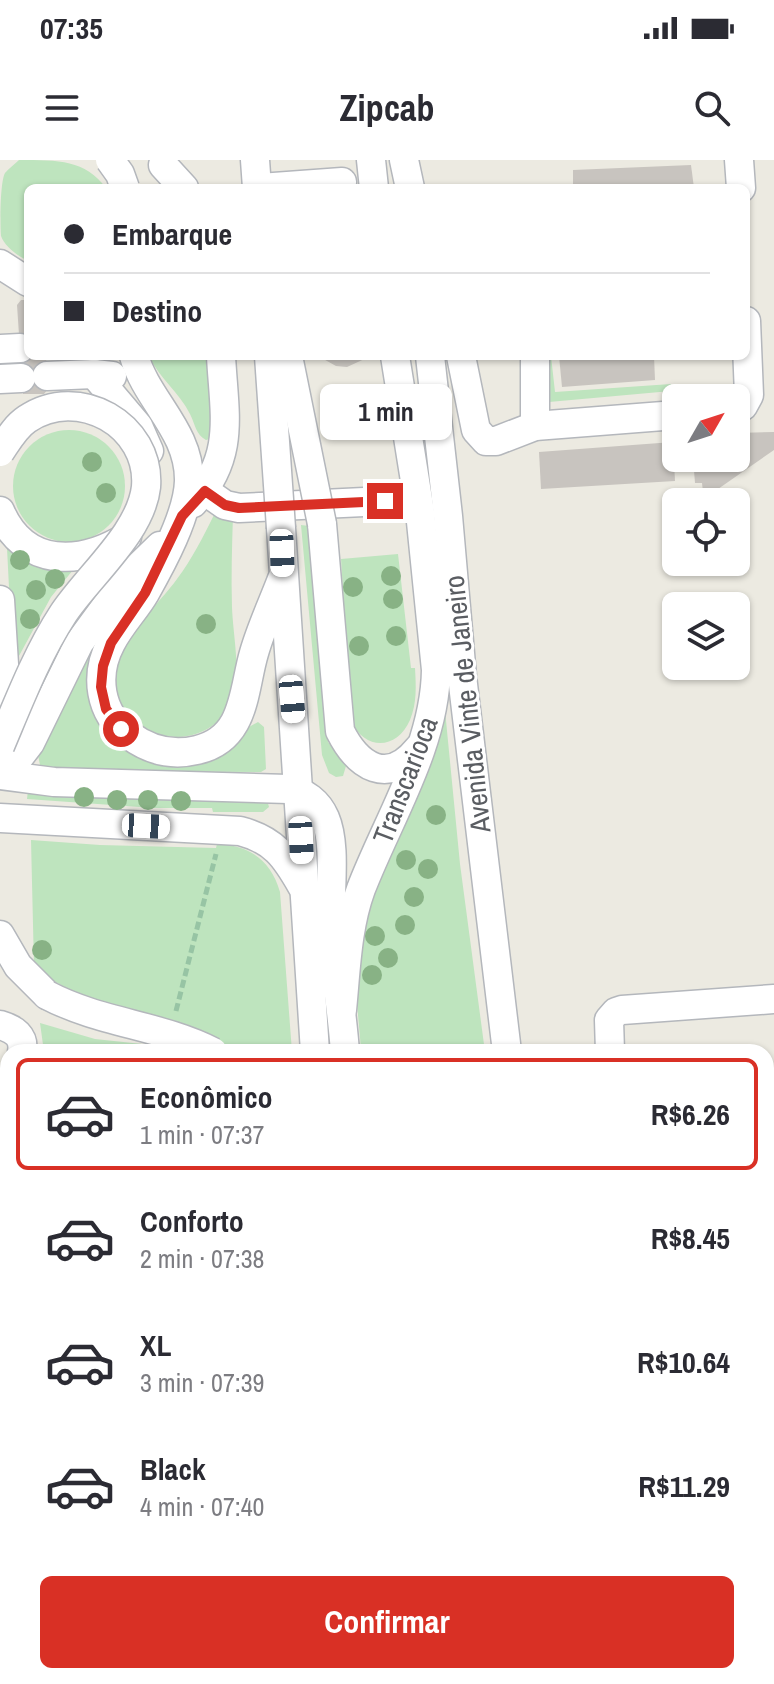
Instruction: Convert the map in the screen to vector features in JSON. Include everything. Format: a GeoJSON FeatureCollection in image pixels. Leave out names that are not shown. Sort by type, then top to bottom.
{"type":"FeatureCollection","features":[{"type":"Feature","properties":{"kind":"street"},"geometry":{"type":"LineString","coordinates":[[109,160],[124,184]]}},
{"type":"Feature","properties":{"kind":"street"},"geometry":{"type":"LineString","coordinates":[[255,160],[258,184]]}},
{"type":"Feature","properties":{"kind":"street"},"geometry":{"type":"LineString","coordinates":[[371,160],[374,184]]}},
{"type":"Feature","properties":{"kind":"street"},"geometry":{"type":"LineString","coordinates":[[404,160],[410,184]]}},
{"type":"Feature","properties":{"kind":"street"},"geometry":{"type":"LineString","coordinates":[[411,160],[411,184]]}},
{"type":"Feature","properties":{"kind":"street"},"geometry":{"type":"LineString","coordinates":[[739,160],[741,184]]}},
{"type":"Feature","properties":{"kind":"street"},"geometry":{"type":"LineString","coordinates":[[163,171],[179,184]]}},
{"type":"Feature","properties":{"kind":"street"},"geometry":{"type":"LineString","coordinates":[[314,184],[342,182]]}},
{"type":"Feature","properties":{"kind":"street"},"geometry":{"type":"LineString","coordinates":[[0,264],[24,279]]}},
{"type":"Feature","properties":{"kind":"street"},"geometry":{"type":"LineString","coordinates":[[135,360],[138,372],[179,437],[188,462],[189,485],[178,524],[145,593],[111,643],[103,666],[101,687],[106,709],[121,729],[138,742],[160,751],[198,750],[212,744],[230,728],[245,701],[254,653],[282,579]]}},
{"type":"Feature","properties":{"kind":"street"},"geometry":{"type":"LineString","coordinates":[[0,774],[30,743],[79,643],[126,579],[205,491],[224,454],[221,360]]}},
{"type":"Feature","properties":{"kind":"street"},"geometry":{"type":"LineString","coordinates":[[269,360],[314,1044]]}},
{"type":"Feature","properties":{"kind":"street"},"geometry":{"type":"LineString","coordinates":[[289,360],[322,524],[340,731],[355,755],[375,768],[388,770],[399,767],[422,745]]}},
{"type":"Feature","properties":{"kind":"street","name":"Transcarioca"},"geometry":{"type":"LineString","coordinates":[[342,1010],[352,920],[360,892],[422,745],[433,711],[436,670],[434,514],[396,360]]}},
{"type":"Feature","properties":{"kind":"street","name":"Avenida Vinte de Janeiro"},"geometry":{"type":"LineString","coordinates":[[430,360],[434,514],[462,676],[506,1044]]}},
{"type":"Feature","properties":{"kind":"street"},"geometry":{"type":"LineString","coordinates":[[462,360],[476,430],[481,438],[496,441],[535,426],[662,416]]}},
{"type":"Feature","properties":{"kind":"street"},"geometry":{"type":"LineString","coordinates":[[535,360],[535,426]]}},
{"type":"Feature","properties":{"kind":"street"},"geometry":{"type":"LineString","coordinates":[[748,360],[749,384]]}},
{"type":"Feature","properties":{"kind":"street"},"geometry":{"type":"LineString","coordinates":[[23,378],[94,374],[132,381],[149,391]]}},
{"type":"Feature","properties":{"kind":"street"},"geometry":{"type":"LineString","coordinates":[[0,511],[16,536],[42,552],[70,559],[91,555],[127,537],[142,519],[152,495],[154,474],[148,448],[138,426],[94,374]]}},
{"type":"Feature","properties":{"kind":"street"},"geometry":{"type":"LineString","coordinates":[[0,452],[13,431],[27,419],[44,410],[80,406],[112,418],[128,432],[144,462],[146,483],[144,500],[132,526],[49,636],[0,746]]}},
{"type":"Feature","properties":{"kind":"street"},"geometry":{"type":"LineString","coordinates":[[205,491],[225,505],[239,508],[385,501]]}},
{"type":"Feature","properties":{"kind":"street"},"geometry":{"type":"LineString","coordinates":[[0,600],[5,680],[0,692]]}},
{"type":"Feature","properties":{"kind":"street"},"geometry":{"type":"LineString","coordinates":[[0,774],[54,782],[239,786],[298,791]]}},
{"type":"Feature","properties":{"kind":"street","name":"Transcarioca"},"geometry":{"type":"LineString","coordinates":[[298,791],[317,804],[327,823],[331,924],[344,1044]]}},
{"type":"Feature","properties":{"kind":"street"},"geometry":{"type":"LineString","coordinates":[[0,818],[240,831],[258,836],[285,857],[304,890]]}},
{"type":"Feature","properties":{"kind":"street"},"geometry":{"type":"LineString","coordinates":[[0,935],[18,966],[47,995],[93,1015],[197,1044]]}},
{"type":"Feature","properties":{"kind":"street"},"geometry":{"type":"LineString","coordinates":[[609,1044],[608,1027],[616,1012],[774,999]]}},
{"type":"Feature","properties":{"kind":"street"},"geometry":{"type":"LineString","coordinates":[[0,1025],[17,1033],[21,1044]]}},
{"type":"Feature","properties":{"kind":"path"},"geometry":{"type":"LineString","coordinates":[[173,1022],[217,851],[215,846]]}},
{"type":"Feature","properties":{"kind":"green space"},"geometry":{"type":"Polygon","coordinates":[[[19,160],[47,160],[80,167],[102,184],[24,184],[24,258],[12,251],[1,236],[3,178],[19,160]]]}},
{"type":"Feature","properties":{"kind":"green space"},"geometry":{"type":"Polygon","coordinates":[[[151,360],[216,360],[210,439],[206,440],[200,435],[185,406],[151,360]]]}},
{"type":"Feature","properties":{"kind":"green space"},"geometry":{"type":"Polygon","coordinates":[[[544,360],[551,360],[555,392],[662,385],[662,392],[549,402],[544,360]]]}},
{"type":"Feature","properties":{"kind":"green space"},"geometry":{"type":"Polygon","coordinates":[[[69,430],[90,435],[108,447],[120,465],[125,486],[120,507],[108,525],[90,537],[69,542],[48,537],[30,525],[18,507],[13,486],[18,465],[30,447],[48,435],[69,430]]]}},
{"type":"Feature","properties":{"kind":"green space"},"geometry":{"type":"Polygon","coordinates":[[[214,515],[233,515],[232,596],[236,665],[233,698],[229,709],[216,723],[198,733],[180,737],[161,735],[144,728],[130,717],[120,701],[116,683],[118,663],[128,640],[188,564],[214,515]]]}},
{"type":"Feature","properties":{"kind":"green space"},"geometry":{"type":"Polygon","coordinates":[[[301,525],[309,526],[328,742],[346,766],[343,776],[336,777],[329,773],[322,755],[301,525]]]}},
{"type":"Feature","properties":{"kind":"green space"},"geometry":{"type":"Polygon","coordinates":[[[7,548],[22,557],[73,570],[51,597],[13,667],[7,548]]]}},
{"type":"Feature","properties":{"kind":"green space"},"geometry":{"type":"Polygon","coordinates":[[[398,554],[411,668],[415,668],[415,701],[410,720],[397,737],[381,743],[372,742],[357,731],[351,721],[341,559],[398,554]]]}},
{"type":"Feature","properties":{"kind":"green space"},"geometry":{"type":"Polygon","coordinates":[[[96,634],[109,734],[229,748],[258,722],[264,727],[266,769],[261,772],[70,771],[40,765],[38,755],[96,634]]]}},
{"type":"Feature","properties":{"kind":"green space"},"geometry":{"type":"Polygon","coordinates":[[[444,700],[460,864],[484,1044],[361,1044],[352,947],[444,700]]]}},
{"type":"Feature","properties":{"kind":"green space"},"geometry":{"type":"Polygon","coordinates":[[[28,790],[267,800],[269,807],[263,812],[154,808],[27,799],[28,790]]]}},
{"type":"Feature","properties":{"kind":"green space"},"geometry":{"type":"Polygon","coordinates":[[[31,840],[100,845],[216,848],[217,844],[239,847],[265,863],[280,892],[291,1044],[224,1044],[188,1028],[97,1001],[54,981],[34,967],[31,840]]]}},
{"type":"Feature","properties":{"kind":"green space"},"geometry":{"type":"Polygon","coordinates":[[[40,1023],[95,1039],[142,1044],[43,1044],[40,1023]]]}},
{"type":"Feature","properties":{"kind":"building"},"geometry":{"type":"Polygon","coordinates":[[[691,165],[693,184],[573,184],[573,170],[691,165]]]}},
{"type":"Feature","properties":{"kind":"building"},"geometry":{"type":"Polygon","coordinates":[[[24,300],[24,360],[46,360],[48,389],[44,394],[23,394],[17,305],[24,300]]]}},
{"type":"Feature","properties":{"kind":"building"},"geometry":{"type":"Polygon","coordinates":[[[325,360],[362,360],[347,367],[336,366],[325,360]]]}},
{"type":"Feature","properties":{"kind":"building"},"geometry":{"type":"Polygon","coordinates":[[[559,360],[654,360],[655,380],[562,387],[559,360]]]}},
{"type":"Feature","properties":{"kind":"building"},"geometry":{"type":"Polygon","coordinates":[[[774,432],[774,450],[750,467],[750,433],[774,432]]]}},
{"type":"Feature","properties":{"kind":"building"},"geometry":{"type":"Polygon","coordinates":[[[662,443],[662,472],[675,472],[675,481],[541,489],[539,452],[662,443]]]}},
{"type":"Feature","properties":{"kind":"building"},"geometry":{"type":"Polygon","coordinates":[[[694,472],[742,472],[719,488],[703,488],[702,483],[695,483],[694,472]]]}},
{"type":"Feature","properties":{"kind":"route"},"geometry":{"type":"LineString","coordinates":[[121,729],[106,709],[101,687],[103,666],[111,643],[145,593],[182,516],[205,491],[225,505],[239,508],[385,501]]}}]}
